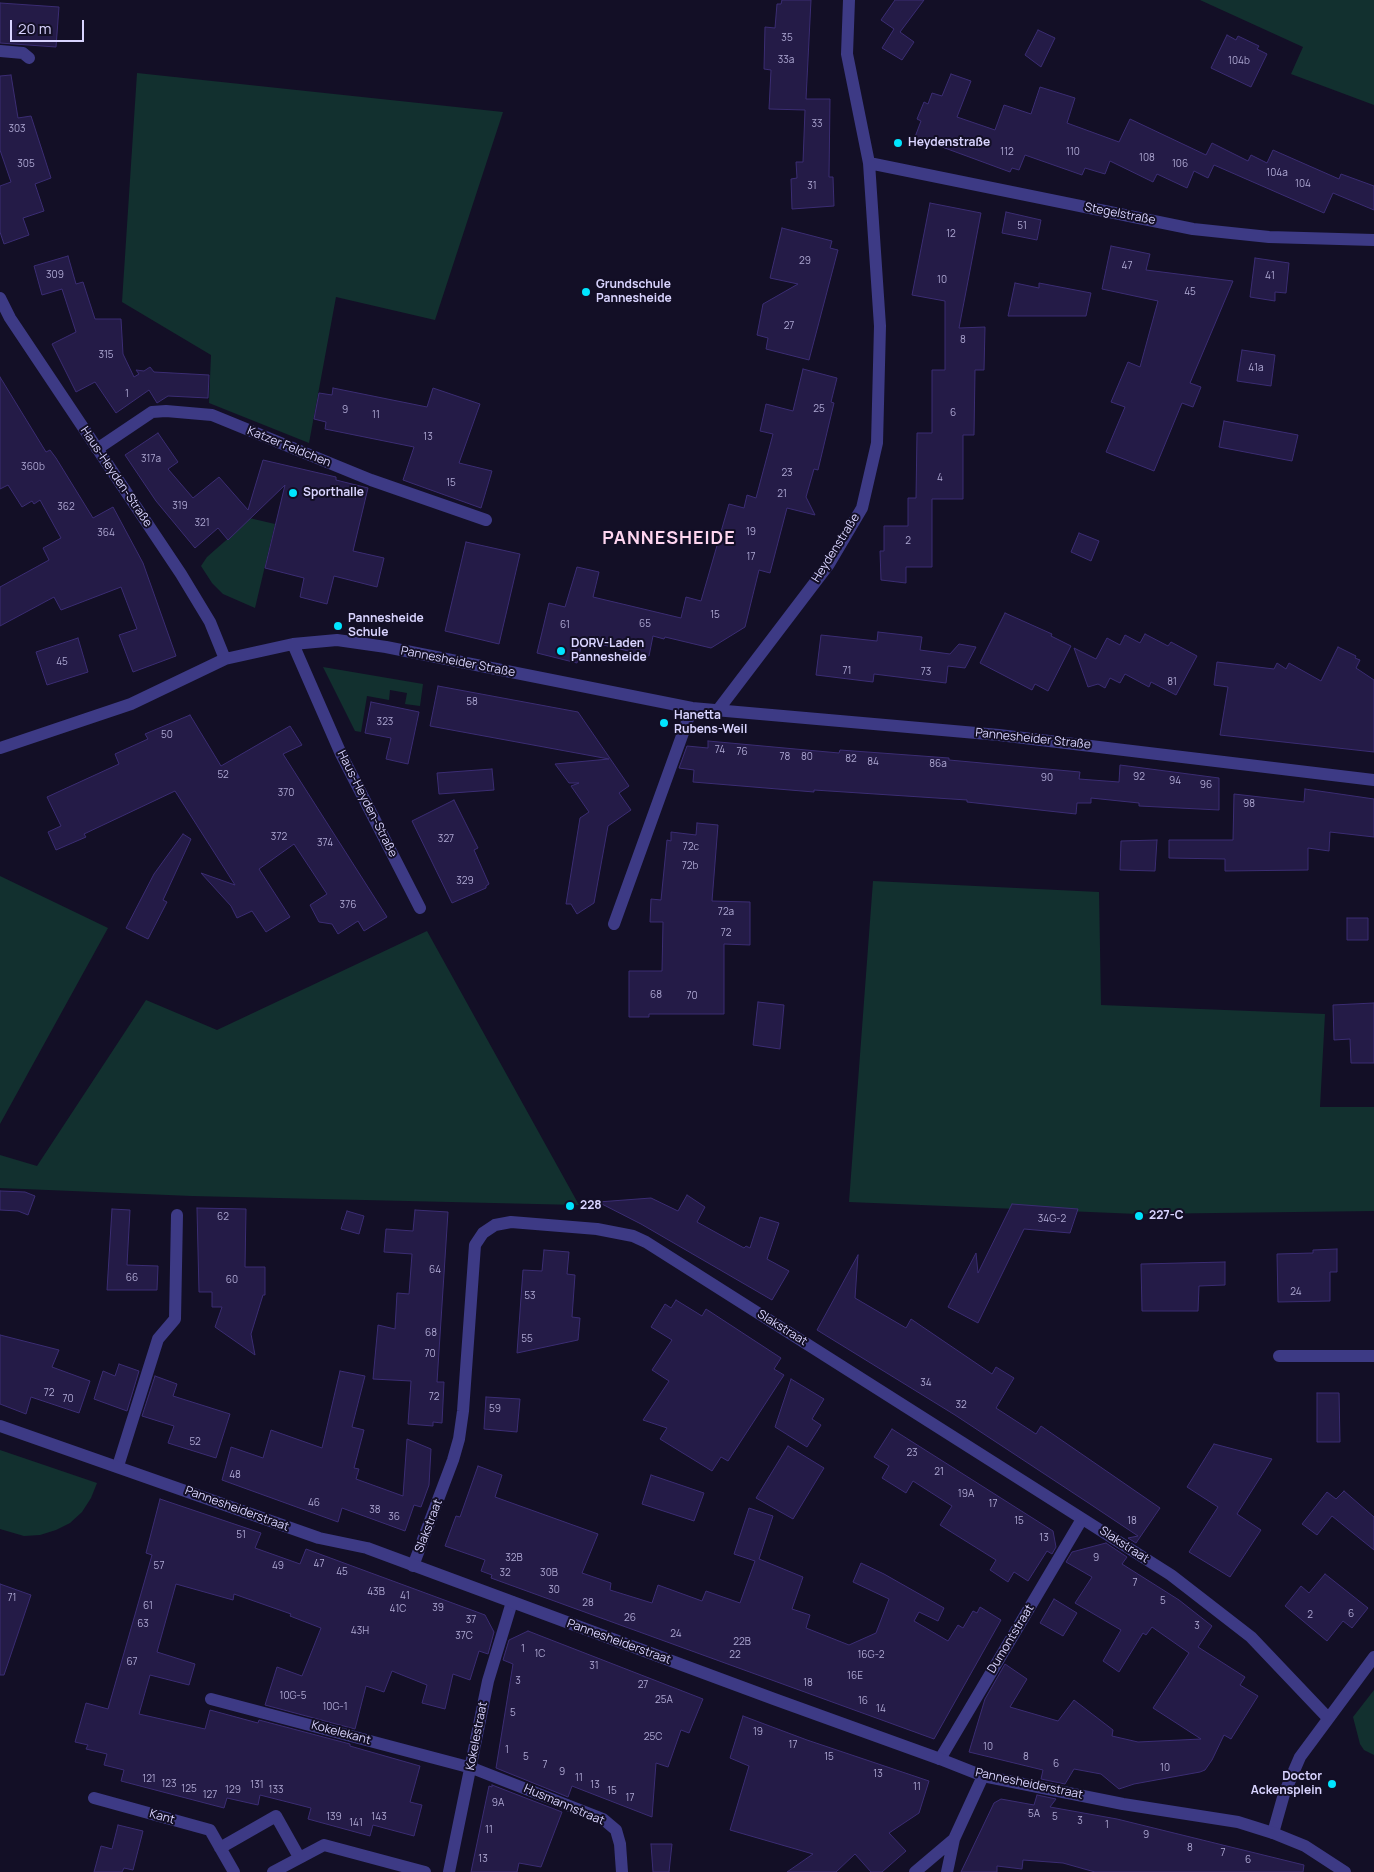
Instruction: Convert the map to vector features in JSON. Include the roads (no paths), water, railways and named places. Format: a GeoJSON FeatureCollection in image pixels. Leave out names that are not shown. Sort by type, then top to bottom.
{"type":"FeatureCollection","features":[{"type":"Feature","properties":{"kind":"street","name":"Heydenstraße"},"geometry":{"type":"LineString","coordinates":[[718,710],[828,564],[862,508],[877,443],[880,392],[880,326],[869,163],[847,54],[849,0]]}},
{"type":"Feature","properties":{"kind":"street"},"geometry":{"type":"LineString","coordinates":[[0,51],[23,53],[29,58]]}},
{"type":"Feature","properties":{"kind":"street","name":"Stegelstraße"},"geometry":{"type":"LineString","coordinates":[[869,163],[1193,228],[1269,237],[1374,240]]}},
{"type":"Feature","properties":{"kind":"street","name":"Haus-Heyden-Straße"},"geometry":{"type":"LineString","coordinates":[[0,298],[10,318],[181,574],[210,622],[225,659]]}},
{"type":"Feature","properties":{"kind":"street","name":"Katzer Feldchen"},"geometry":{"type":"LineString","coordinates":[[97,449],[152,412],[166,411],[212,416],[371,480],[486,520]]}},
{"type":"Feature","properties":{"kind":"street","name":"Pannesheider Straße"},"geometry":{"type":"LineString","coordinates":[[0,748],[131,704],[225,659],[292,644],[337,640],[692,708],[999,735],[1374,780]]}},
{"type":"Feature","properties":{"kind":"street","name":"Haus-Heyden-Straße"},"geometry":{"type":"LineString","coordinates":[[292,644],[341,754],[420,908]]}},
{"type":"Feature","properties":{"kind":"street"},"geometry":{"type":"LineString","coordinates":[[614,924],[692,708]]}},
{"type":"Feature","properties":{"kind":"street"},"geometry":{"type":"LineString","coordinates":[[118,1466],[158,1339],[175,1319],[177,1215]]}},
{"type":"Feature","properties":{"kind":"street","name":"Slakstraat"},"geometry":{"type":"LineString","coordinates":[[414,1566],[454,1460],[459,1439],[463,1411],[475,1245],[484,1233],[495,1225],[511,1222],[597,1229],[633,1236],[646,1242],[1171,1575],[1251,1637],[1328,1718]]}},
{"type":"Feature","properties":{"kind":"street"},"geometry":{"type":"LineString","coordinates":[[1279,1356],[1374,1356]]}},
{"type":"Feature","properties":{"kind":"street","name":"Pannesheiderstraat"},"geometry":{"type":"LineString","coordinates":[[0,1426],[319,1538],[367,1548],[983,1776],[1123,1804],[1238,1822],[1273,1833]]}},
{"type":"Feature","properties":{"kind":"street","name":"Dumontstraat"},"geometry":{"type":"LineString","coordinates":[[940,1759],[1082,1519]]}},
{"type":"Feature","properties":{"kind":"street","name":"Kokelestraat"},"geometry":{"type":"LineString","coordinates":[[449,1872],[472,1768],[488,1681],[512,1602]]}},
{"type":"Feature","properties":{"kind":"street"},"geometry":{"type":"LineString","coordinates":[[1345,1872],[1305,1846],[1273,1833],[1284,1794],[1300,1757],[1374,1657]]}},
{"type":"Feature","properties":{"kind":"street","name":"Kokelekant"},"geometry":{"type":"LineString","coordinates":[[211,1699],[472,1768]]}},
{"type":"Feature","properties":{"kind":"street","name":"Husmannstraat"},"geometry":{"type":"LineString","coordinates":[[472,1768],[603,1819],[616,1830],[620,1844],[622,1872]]}},
{"type":"Feature","properties":{"kind":"street"},"geometry":{"type":"LineString","coordinates":[[947,1872],[954,1839],[983,1776]]}},
{"type":"Feature","properties":{"kind":"street","name":"Kant"},"geometry":{"type":"LineString","coordinates":[[94,1798],[210,1830],[234,1872]]}},
{"type":"Feature","properties":{"kind":"street"},"geometry":{"type":"LineString","coordinates":[[220,1848],[276,1816],[299,1857]]}},
{"type":"Feature","properties":{"kind":"street"},"geometry":{"type":"LineString","coordinates":[[915,1872],[954,1839]]}},
{"type":"Feature","properties":{"kind":"street"},"geometry":{"type":"LineString","coordinates":[[274,1872],[324,1845],[425,1872]]}},
{"type":"Feature","properties":{"kind":"place","name":"Heydenstraße"},"geometry":{"type":"Point","coordinates":[898,143]}},
{"type":"Feature","properties":{"kind":"place","name":"Grundschule Pannesheide"},"geometry":{"type":"Point","coordinates":[586,292]}},
{"type":"Feature","properties":{"kind":"place","name":"Sporthalle"},"geometry":{"type":"Point","coordinates":[293,493]}},
{"type":"Feature","properties":{"kind":"place","name":"Pannesheide Schule"},"geometry":{"type":"Point","coordinates":[338,626]}},
{"type":"Feature","properties":{"kind":"place","name":"DORV-Laden Pannesheide"},"geometry":{"type":"Point","coordinates":[561,651]}},
{"type":"Feature","properties":{"kind":"place","name":"Hanetta Rubens-Weil"},"geometry":{"type":"Point","coordinates":[664,723]}},
{"type":"Feature","properties":{"kind":"place","name":"228"},"geometry":{"type":"Point","coordinates":[570,1206]}},
{"type":"Feature","properties":{"kind":"place","name":"227-C"},"geometry":{"type":"Point","coordinates":[1139,1216]}},
{"type":"Feature","properties":{"kind":"place","name":"Doctor Ackensplein"},"geometry":{"type":"Point","coordinates":[1332,1784]}},
{"type":"Feature","properties":{"kind":"district","name":"PANNESHEIDE"},"geometry":{"type":"Point","coordinates":[669,539]}}]}
